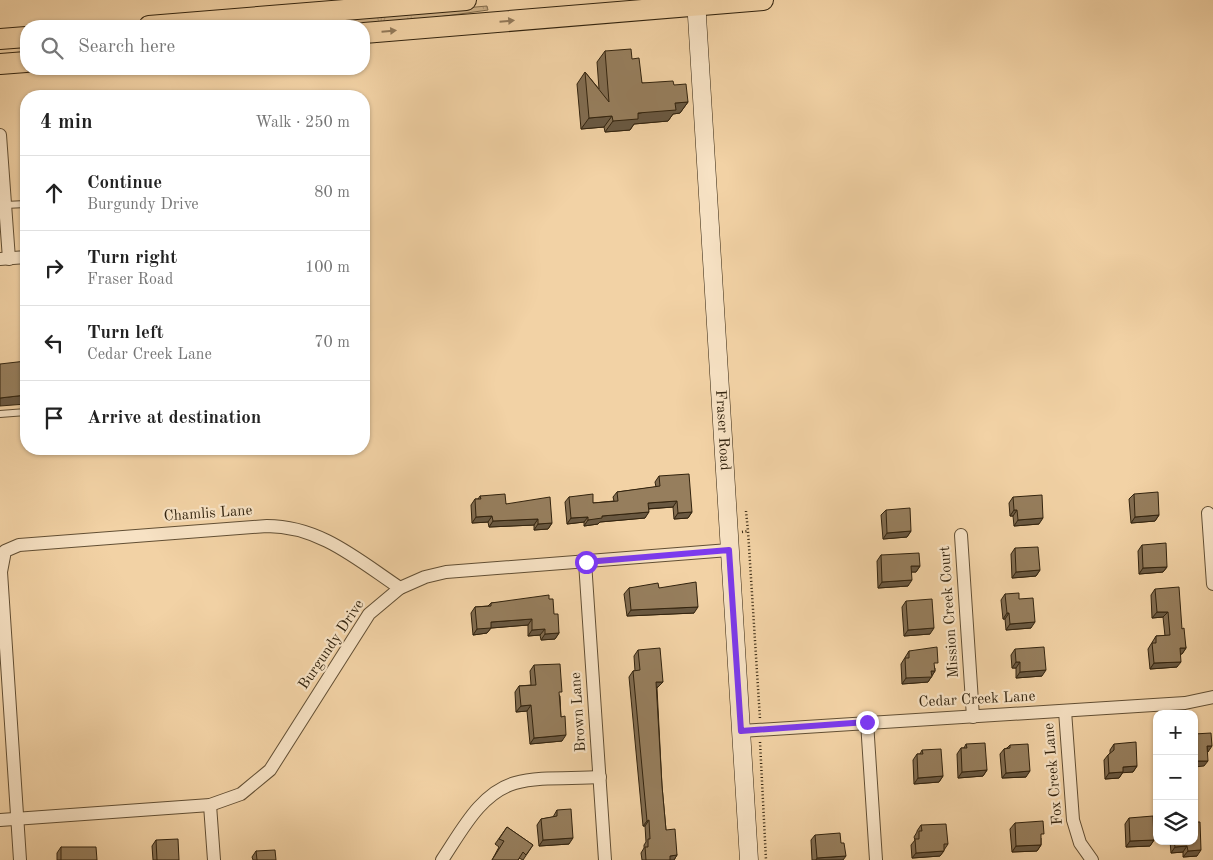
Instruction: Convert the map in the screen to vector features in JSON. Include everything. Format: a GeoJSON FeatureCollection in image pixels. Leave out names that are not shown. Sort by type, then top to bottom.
{"type":"FeatureCollection","features":[{"type":"Feature","properties":{"kind":"main road"},"geometry":{"type":"LineString","coordinates":[[222,20],[466,0]]}},
{"type":"Feature","properties":{"kind":"main road"},"geometry":{"type":"LineString","coordinates":[[370,32],[696,3],[763,0]]}},
{"type":"Feature","properties":{"kind":"main road"},"geometry":{"type":"LineString","coordinates":[[0,39],[20,37]]}},
{"type":"Feature","properties":{"kind":"main road"},"geometry":{"type":"LineString","coordinates":[[0,64],[20,62]]}},
{"type":"Feature","properties":{"kind":"street","name":"Fraser Road"},"geometry":{"type":"LineString","coordinates":[[696,3],[749,860]]}},
{"type":"Feature","properties":{"kind":"street"},"geometry":{"type":"LineString","coordinates":[[0,135],[5,205],[5,259],[20,258]]}},
{"type":"Feature","properties":{"kind":"street"},"geometry":{"type":"LineString","coordinates":[[1208,513],[1213,584]]}},
{"type":"Feature","properties":{"kind":"street","name":"Chamlis Lane"},"geometry":{"type":"LineString","coordinates":[[18,819],[1,572],[5,551],[20,545],[268,526],[286,527],[324,538],[400,588]]}},
{"type":"Feature","properties":{"kind":"street","name":"Mission Creek Court"},"geometry":{"type":"LineString","coordinates":[[961,535],[973,717]]}},
{"type":"Feature","properties":{"kind":"street","name":"Burgundy Drive"},"geometry":{"type":"LineString","coordinates":[[0,820],[210,805],[241,794],[270,770],[369,614],[400,588],[425,577],[446,572],[586,562],[729,541]]}},
{"type":"Feature","properties":{"kind":"street","name":"Brown Lane"},"geometry":{"type":"LineString","coordinates":[[586,562],[605,860]]}},
{"type":"Feature","properties":{"kind":"street","name":"Cedar Creek Lane"},"geometry":{"type":"LineString","coordinates":[[741,731],[1185,703],[1213,697]]}},
{"type":"Feature","properties":{"kind":"street","name":"Fox Creek Lane"},"geometry":{"type":"LineString","coordinates":[[1064,711],[1073,820],[1080,843],[1092,860]]}},
{"type":"Feature","properties":{"kind":"street"},"geometry":{"type":"LineString","coordinates":[[867,722],[876,860]]}},
{"type":"Feature","properties":{"kind":"street"},"geometry":{"type":"LineString","coordinates":[[442,860],[467,821],[482,803],[499,790],[515,783],[600,777]]}},
{"type":"Feature","properties":{"kind":"street"},"geometry":{"type":"LineString","coordinates":[[210,805],[214,860]]}},
{"type":"Feature","properties":{"kind":"street"},"geometry":{"type":"LineString","coordinates":[[18,819],[20,860]]}},
{"type":"Feature","properties":{"kind":"lane"},"geometry":{"type":"LineString","coordinates":[[5,205],[20,204]]}},
{"type":"Feature","properties":{"kind":"lane"},"geometry":{"type":"LineString","coordinates":[[0,414],[20,412]]}},
{"type":"Feature","properties":{"kind":"path"},"geometry":{"type":"LineString","coordinates":[[746,511],[766,860]]}},
{"type":"Feature","properties":{"kind":"path"},"geometry":{"type":"LineString","coordinates":[[729,541],[748,531]]}},
{"type":"Feature","properties":{"kind":"green space"},"geometry":{"type":"Polygon","coordinates":[[[487,6],[488,10],[417,20],[370,24],[370,20],[328,20],[487,6]]]}},
{"type":"Feature","properties":{"kind":"building"},"geometry":{"type":"Polygon","coordinates":[[[631,49],[632,59],[639,58],[642,83],[673,81],[674,85],[686,84],[688,102],[675,103],[676,110],[638,113],[638,119],[613,121],[612,116],[589,118],[585,72],[609,102],[605,51],[631,49]]]}},
{"type":"Feature","properties":{"kind":"building"},"geometry":{"type":"Polygon","coordinates":[[[20,362],[20,396],[0,398],[0,364],[20,362]]]}},
{"type":"Feature","properties":{"kind":"building"},"geometry":{"type":"Polygon","coordinates":[[[689,474],[692,512],[678,513],[677,501],[648,503],[649,512],[602,516],[602,518],[588,520],[588,517],[571,518],[569,497],[593,494],[593,503],[618,501],[617,492],[660,486],[659,476],[689,474]]]}},
{"type":"Feature","properties":{"kind":"building"},"geometry":{"type":"Polygon","coordinates":[[[1158,492],[1159,515],[1135,517],[1134,494],[1158,492]]]}},
{"type":"Feature","properties":{"kind":"building"},"geometry":{"type":"Polygon","coordinates":[[[505,494],[506,504],[550,497],[552,523],[538,524],[538,519],[493,521],[492,516],[476,517],[475,499],[481,499],[480,496],[505,494]]]}},
{"type":"Feature","properties":{"kind":"building"},"geometry":{"type":"Polygon","coordinates":[[[1042,495],[1043,518],[1018,520],[1017,510],[1014,510],[1013,497],[1042,495]]]}},
{"type":"Feature","properties":{"kind":"building"},"geometry":{"type":"Polygon","coordinates":[[[910,508],[911,531],[887,533],[886,510],[910,508]]]}},
{"type":"Feature","properties":{"kind":"building"},"geometry":{"type":"Polygon","coordinates":[[[1166,543],[1167,567],[1143,568],[1142,545],[1166,543]]]}},
{"type":"Feature","properties":{"kind":"building"},"geometry":{"type":"Polygon","coordinates":[[[1038,547],[1040,570],[1016,572],[1015,548],[1038,547]]]}},
{"type":"Feature","properties":{"kind":"building"},"geometry":{"type":"Polygon","coordinates":[[[919,553],[920,566],[911,566],[912,580],[882,582],[881,555],[919,553]]]}},
{"type":"Feature","properties":{"kind":"building"},"geometry":{"type":"Polygon","coordinates":[[[696,582],[698,607],[631,610],[629,588],[658,583],[659,588],[696,582]]]}},
{"type":"Feature","properties":{"kind":"building"},"geometry":{"type":"Polygon","coordinates":[[[1179,587],[1182,629],[1184,628],[1186,648],[1180,648],[1181,662],[1154,663],[1152,643],[1156,643],[1156,636],[1170,635],[1168,612],[1157,612],[1155,589],[1179,587]]]}},
{"type":"Feature","properties":{"kind":"building"},"geometry":{"type":"Polygon","coordinates":[[[1019,593],[1019,599],[1033,598],[1035,622],[1010,624],[1005,594],[1019,593]]]}},
{"type":"Feature","properties":{"kind":"building"},"geometry":{"type":"Polygon","coordinates":[[[549,595],[549,599],[553,599],[554,614],[558,614],[559,633],[545,634],[545,629],[532,630],[532,619],[491,622],[491,628],[477,629],[475,607],[491,606],[491,603],[549,595]]]}},
{"type":"Feature","properties":{"kind":"building"},"geometry":{"type":"Polygon","coordinates":[[[932,599],[934,628],[908,630],[906,601],[932,599]]]}},
{"type":"Feature","properties":{"kind":"building"},"geometry":{"type":"Polygon","coordinates":[[[937,647],[938,663],[934,663],[935,671],[931,671],[932,677],[906,678],[905,658],[909,658],[909,651],[937,647]]]}},
{"type":"Feature","properties":{"kind":"building"},"geometry":{"type":"Polygon","coordinates":[[[1044,647],[1046,670],[1020,672],[1020,662],[1016,662],[1015,649],[1044,647]]]}},
{"type":"Feature","properties":{"kind":"building"},"geometry":{"type":"Polygon","coordinates":[[[660,648],[663,682],[656,682],[662,786],[666,830],[675,829],[677,855],[670,856],[670,860],[646,860],[645,847],[648,847],[648,839],[650,839],[649,820],[647,821],[633,671],[640,670],[638,650],[660,648]]]}},
{"type":"Feature","properties":{"kind":"building"},"geometry":{"type":"Polygon","coordinates":[[[560,664],[562,692],[559,692],[561,717],[565,716],[566,735],[534,738],[531,705],[521,706],[519,686],[536,685],[534,665],[560,664]]]}},
{"type":"Feature","properties":{"kind":"building"},"geometry":{"type":"Polygon","coordinates":[[[1211,733],[1212,746],[1207,746],[1208,761],[1198,761],[1198,734],[1211,733]]]}},
{"type":"Feature","properties":{"kind":"building"},"geometry":{"type":"Polygon","coordinates":[[[1136,742],[1137,766],[1123,767],[1123,772],[1109,773],[1108,755],[1114,750],[1114,744],[1136,742]]]}},
{"type":"Feature","properties":{"kind":"building"},"geometry":{"type":"Polygon","coordinates":[[[985,743],[987,770],[962,772],[961,748],[967,748],[966,744],[985,743]]]}},
{"type":"Feature","properties":{"kind":"building"},"geometry":{"type":"Polygon","coordinates":[[[1028,744],[1030,771],[1006,773],[1004,749],[1010,748],[1010,745],[1028,744]]]}},
{"type":"Feature","properties":{"kind":"building"},"geometry":{"type":"Polygon","coordinates":[[[941,749],[943,776],[918,778],[917,754],[923,754],[922,750],[941,749]]]}},
{"type":"Feature","properties":{"kind":"building"},"geometry":{"type":"Polygon","coordinates":[[[571,809],[573,838],[543,840],[541,819],[557,816],[557,810],[571,809]]]}},
{"type":"Feature","properties":{"kind":"building"},"geometry":{"type":"Polygon","coordinates":[[[1153,816],[1153,840],[1130,841],[1129,818],[1153,816]]]}},
{"type":"Feature","properties":{"kind":"building"},"geometry":{"type":"Polygon","coordinates":[[[1043,821],[1044,834],[1041,834],[1041,845],[1016,846],[1015,823],[1043,821]]]}},
{"type":"Feature","properties":{"kind":"building"},"geometry":{"type":"Polygon","coordinates":[[[1198,822],[1200,822],[1201,850],[1188,851],[1187,846],[1175,847],[1175,845],[1198,845],[1198,822]]]}},
{"type":"Feature","properties":{"kind":"building"},"geometry":{"type":"Polygon","coordinates":[[[946,824],[948,844],[944,844],[944,851],[916,853],[915,839],[919,839],[919,831],[922,831],[921,825],[946,824]]]}},
{"type":"Feature","properties":{"kind":"building"},"geometry":{"type":"Polygon","coordinates":[[[507,827],[533,845],[526,855],[523,852],[518,860],[492,860],[504,841],[499,839],[507,827]]]}},
{"type":"Feature","properties":{"kind":"building"},"geometry":{"type":"Polygon","coordinates":[[[840,833],[841,843],[844,843],[846,856],[817,858],[815,835],[840,833]]]}},
{"type":"Feature","properties":{"kind":"building"},"geometry":{"type":"Polygon","coordinates":[[[178,839],[179,860],[157,860],[156,840],[178,839]]]}},
{"type":"Feature","properties":{"kind":"building"},"geometry":{"type":"Polygon","coordinates":[[[61,847],[96,847],[97,860],[61,860],[61,847]]]}},
{"type":"Feature","properties":{"kind":"building"},"geometry":{"type":"Polygon","coordinates":[[[275,850],[276,860],[257,860],[256,851],[275,850]]]}},
{"type":"Feature","properties":{"kind":"route"},"geometry":{"type":"LineString","coordinates":[[586,562],[729,550],[741,731],[867,722]]}}]}
